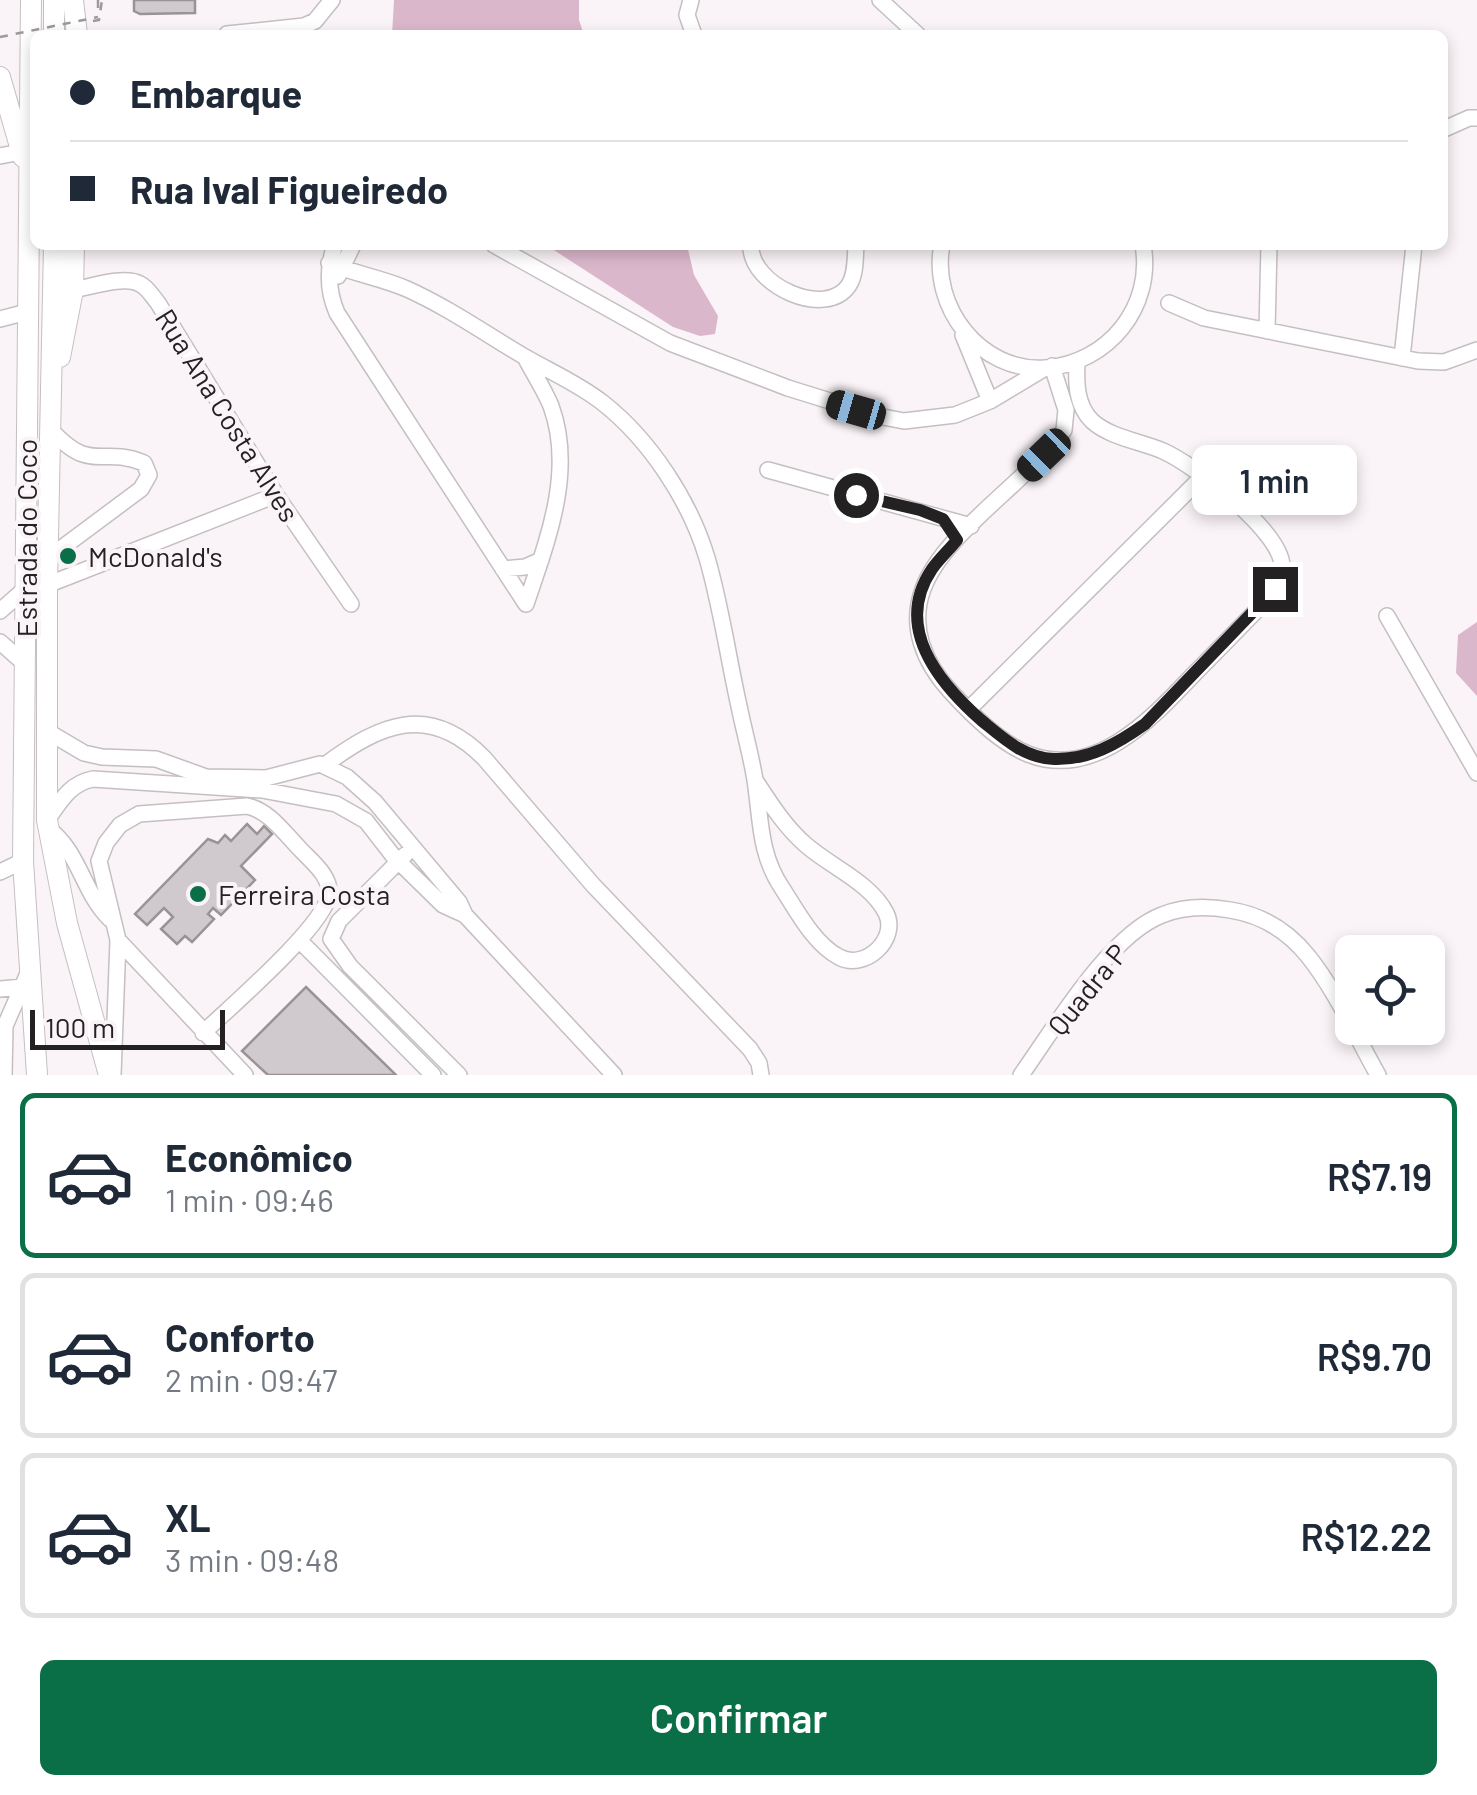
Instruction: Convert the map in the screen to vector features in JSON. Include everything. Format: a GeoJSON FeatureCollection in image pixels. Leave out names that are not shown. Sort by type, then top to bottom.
{"type":"FeatureCollection","features":[{"type":"Feature","properties":{"kind":"highway","name":"Estrada do Coco"},"geometry":{"type":"LineString","coordinates":[[31,0],[31,30]]}},
{"type":"Feature","properties":{"kind":"highway"},"geometry":{"type":"LineString","coordinates":[[54,0],[54,30]]}},
{"type":"Feature","properties":{"kind":"highway"},"geometry":{"type":"LineString","coordinates":[[73,0],[78,30]]}},
{"type":"Feature","properties":{"kind":"highway"},"geometry":{"type":"LineString","coordinates":[[0,77],[11,154],[29,175]]}},
{"type":"Feature","properties":{"kind":"highway","name":"Estrada do Coco"},"geometry":{"type":"LineString","coordinates":[[30,88],[24,984],[36,1075]]}},
{"type":"Feature","properties":{"kind":"highway","name":"Estrada do Coco"},"geometry":{"type":"LineString","coordinates":[[54,250],[47,559],[47,824],[67,923],[111,1075]]}},
{"type":"Feature","properties":{"kind":"highway"},"geometry":{"type":"LineString","coordinates":[[51,403],[73,290],[74,250]]}},
{"type":"Feature","properties":{"kind":"street"},"geometry":{"type":"LineString","coordinates":[[266,30],[304,26],[315,21],[332,0]]}},
{"type":"Feature","properties":{"kind":"street"},"geometry":{"type":"LineString","coordinates":[[690,0],[688,14],[693,30]]}},
{"type":"Feature","properties":{"kind":"street"},"geometry":{"type":"LineString","coordinates":[[880,0],[913,30]]}},
{"type":"Feature","properties":{"kind":"street"},"geometry":{"type":"LineString","coordinates":[[1448,127],[1477,118]]}},
{"type":"Feature","properties":{"kind":"street"},"geometry":{"type":"LineString","coordinates":[[503,250],[670,343],[834,403],[904,421],[955,415],[1048,367]]}},
{"type":"Feature","properties":{"kind":"street"},"geometry":{"type":"LineString","coordinates":[[751,250],[766,279],[792,293],[819,300],[834,298],[849,285],[856,250]]}},
{"type":"Feature","properties":{"kind":"street"},"geometry":{"type":"LineString","coordinates":[[942,250],[940,278],[947,304],[990,400]]}},
{"type":"Feature","properties":{"kind":"street"},"geometry":{"type":"LineString","coordinates":[[961,328],[984,350],[1013,364],[1048,367],[1076,362],[1105,347],[1128,323],[1142,294],[1144,250]]}},
{"type":"Feature","properties":{"kind":"street"},"geometry":{"type":"LineString","coordinates":[[1268,331],[1269,250]]}},
{"type":"Feature","properties":{"kind":"street"},"geometry":{"type":"LineString","coordinates":[[1402,358],[1413,250]]}},
{"type":"Feature","properties":{"kind":"street"},"geometry":{"type":"LineString","coordinates":[[525,357],[550,406],[560,446],[561,479],[526,604],[337,313],[330,286],[341,254],[370,274],[412,291],[570,381],[604,403],[641,441],[674,488],[706,558],[755,780],[761,836],[770,871],[810,930],[838,957],[868,958],[889,931],[889,918],[882,906],[786,825],[755,780]]}},
{"type":"Feature","properties":{"kind":"street","name":"Rua Ana Costa Alves"},"geometry":{"type":"LineString","coordinates":[[73,290],[127,282],[138,282],[144,287],[158,303],[276,495],[351,604]]}},
{"type":"Feature","properties":{"kind":"street"},"geometry":{"type":"LineString","coordinates":[[1169,303],[1204,318],[1402,358],[1444,362],[1477,350]]}},
{"type":"Feature","properties":{"kind":"street"},"geometry":{"type":"LineString","coordinates":[[0,319],[27,312]]}},
{"type":"Feature","properties":{"kind":"street"},"geometry":{"type":"LineString","coordinates":[[1076,362],[1078,393],[1092,421],[1108,432],[1162,451],[1204,475],[1263,530],[1276,546],[1282,568],[1275,589],[1264,603],[1145,724],[1102,751],[1053,759],[1014,746],[970,710],[936,674],[925,655],[916,616],[931,570],[957,540],[1044,455],[1064,430],[1092,421]]}},
{"type":"Feature","properties":{"kind":"street"},"geometry":{"type":"LineString","coordinates":[[1048,367],[1066,410],[1064,430]]}},
{"type":"Feature","properties":{"kind":"street"},"geometry":{"type":"LineString","coordinates":[[550,406],[558,389],[570,381]]}},
{"type":"Feature","properties":{"kind":"street"},"geometry":{"type":"LineString","coordinates":[[47,559],[141,489],[149,475],[144,463],[130,458],[86,457],[76,453],[50,429]]}},
{"type":"Feature","properties":{"kind":"street"},"geometry":{"type":"LineString","coordinates":[[768,470],[970,526]]}},
{"type":"Feature","properties":{"kind":"street"},"geometry":{"type":"LineString","coordinates":[[970,710],[1204,475]]}},
{"type":"Feature","properties":{"kind":"street"},"geometry":{"type":"LineString","coordinates":[[47,585],[276,495]]}},
{"type":"Feature","properties":{"kind":"street"},"geometry":{"type":"LineString","coordinates":[[943,519],[957,540]]}},
{"type":"Feature","properties":{"kind":"street"},"geometry":{"type":"LineString","coordinates":[[503,568],[525,567],[541,560]]}},
{"type":"Feature","properties":{"kind":"street"},"geometry":{"type":"LineString","coordinates":[[0,612],[25,588]]}},
{"type":"Feature","properties":{"kind":"street"},"geometry":{"type":"LineString","coordinates":[[1388,616],[1477,774]]}},
{"type":"Feature","properties":{"kind":"street"},"geometry":{"type":"LineString","coordinates":[[0,642],[25,664]]}},
{"type":"Feature","properties":{"kind":"street"},"geometry":{"type":"LineString","coordinates":[[332,768],[368,735],[398,725],[434,726],[458,735],[484,758],[643,939],[750,1048],[759,1063],[760,1075]]}},
{"type":"Feature","properties":{"kind":"street"},"geometry":{"type":"LineString","coordinates":[[45,730],[84,753],[156,759],[206,777],[266,778],[311,766],[332,768],[361,787],[460,902],[465,915],[614,1075]]}},
{"type":"Feature","properties":{"kind":"street"},"geometry":{"type":"LineString","coordinates":[[123,781],[124,757]]}},
{"type":"Feature","properties":{"kind":"street"},"geometry":{"type":"LineString","coordinates":[[329,803],[341,786],[332,768]]}},
{"type":"Feature","properties":{"kind":"street"},"geometry":{"type":"LineString","coordinates":[[286,774],[282,785],[286,794]]}},
{"type":"Feature","properties":{"kind":"street"},"geometry":{"type":"LineString","coordinates":[[113,922],[88,893],[71,851],[47,824],[80,781],[286,794],[352,811],[366,821],[398,862],[443,906],[465,915]]}},
{"type":"Feature","properties":{"kind":"street"},"geometry":{"type":"LineString","coordinates":[[111,1075],[118,940],[99,862],[106,843],[120,824],[140,814],[246,806],[269,817],[318,869],[328,884],[324,908],[299,940],[204,1033]]}},
{"type":"Feature","properties":{"kind":"street"},"geometry":{"type":"LineString","coordinates":[[761,836],[786,825]]}},
{"type":"Feature","properties":{"kind":"street"},"geometry":{"type":"LineString","coordinates":[[412,849],[339,921],[331,940],[350,966],[459,1075]]}},
{"type":"Feature","properties":{"kind":"street"},"geometry":{"type":"LineString","coordinates":[[0,872],[24,861]]}},
{"type":"Feature","properties":{"kind":"street","name":"Quadra P"},"geometry":{"type":"LineString","coordinates":[[1021,1075],[1113,951],[1160,915],[1189,908],[1240,912],[1267,920],[1289,936],[1326,983],[1378,1075]]}},
{"type":"Feature","properties":{"kind":"street"},"geometry":{"type":"LineString","coordinates":[[118,940],[245,1075]]}},
{"type":"Feature","properties":{"kind":"street"},"geometry":{"type":"LineString","coordinates":[[299,940],[433,1075]]}},
{"type":"Feature","properties":{"kind":"street"},"geometry":{"type":"LineString","coordinates":[[0,989],[24,984]]}},
{"type":"Feature","properties":{"kind":"street"},"geometry":{"type":"LineString","coordinates":[[0,1009],[24,984]]}},
{"type":"Feature","properties":{"kind":"street"},"geometry":{"type":"LineString","coordinates":[[2,1075],[5,1026],[24,984]]}},
{"type":"Feature","properties":{"kind":"path"},"geometry":{"type":"LineString","coordinates":[[78,30],[99,20],[100,0]]}},
{"type":"Feature","properties":{"kind":"path"},"geometry":{"type":"LineString","coordinates":[[34,30],[98,17],[100,0]]}},
{"type":"Feature","properties":{"kind":"path"},"geometry":{"type":"LineString","coordinates":[[0,37],[30,31]]}},
{"type":"Feature","properties":{"kind":"shaded area"},"geometry":{"type":"Polygon","coordinates":[[[394,0],[579,0],[582,30],[392,30],[394,0]]]}},
{"type":"Feature","properties":{"kind":"shaded area"},"geometry":{"type":"Polygon","coordinates":[[[554,250],[688,250],[694,275],[718,316],[715,334],[700,336],[673,327],[554,250]]]}},
{"type":"Feature","properties":{"kind":"shaded area"},"geometry":{"type":"Polygon","coordinates":[[[1477,622],[1477,696],[1456,673],[1458,635],[1477,622]]]}},
{"type":"Feature","properties":{"kind":"building"},"geometry":{"type":"Polygon","coordinates":[[[134,0],[195,0],[195,13],[140,14],[134,11],[134,0]]]}},
{"type":"Feature","properties":{"kind":"building","name":"Ferreira Costa"},"geometry":{"type":"Polygon","coordinates":[[[247,824],[257,834],[264,826],[272,834],[241,866],[255,880],[221,915],[213,908],[208,914],[214,919],[192,942],[185,936],[177,944],[161,929],[173,917],[164,908],[147,925],[135,914],[208,839],[218,843],[225,835],[231,841],[247,824]]]}},
{"type":"Feature","properties":{"kind":"building"},"geometry":{"type":"Polygon","coordinates":[[[306,987],[396,1075],[268,1075],[242,1051],[306,987]]]}},
{"type":"Feature","properties":{"kind":"place","name":"McDonald's"},"geometry":{"type":"Point","coordinates":[68,556]}},
{"type":"Feature","properties":{"kind":"place","name":"Ferreira Costa"},"geometry":{"type":"Point","coordinates":[198,894]}},
{"type":"Feature","properties":{"kind":"route"},"geometry":{"type":"LineString","coordinates":[[856,495],[943,519],[957,540],[931,570],[922,591],[916,616],[925,655],[952,694],[1000,736],[1029,754],[1053,759],[1072,757],[1102,751],[1120,742],[1145,724],[1275,589]]}}]}
